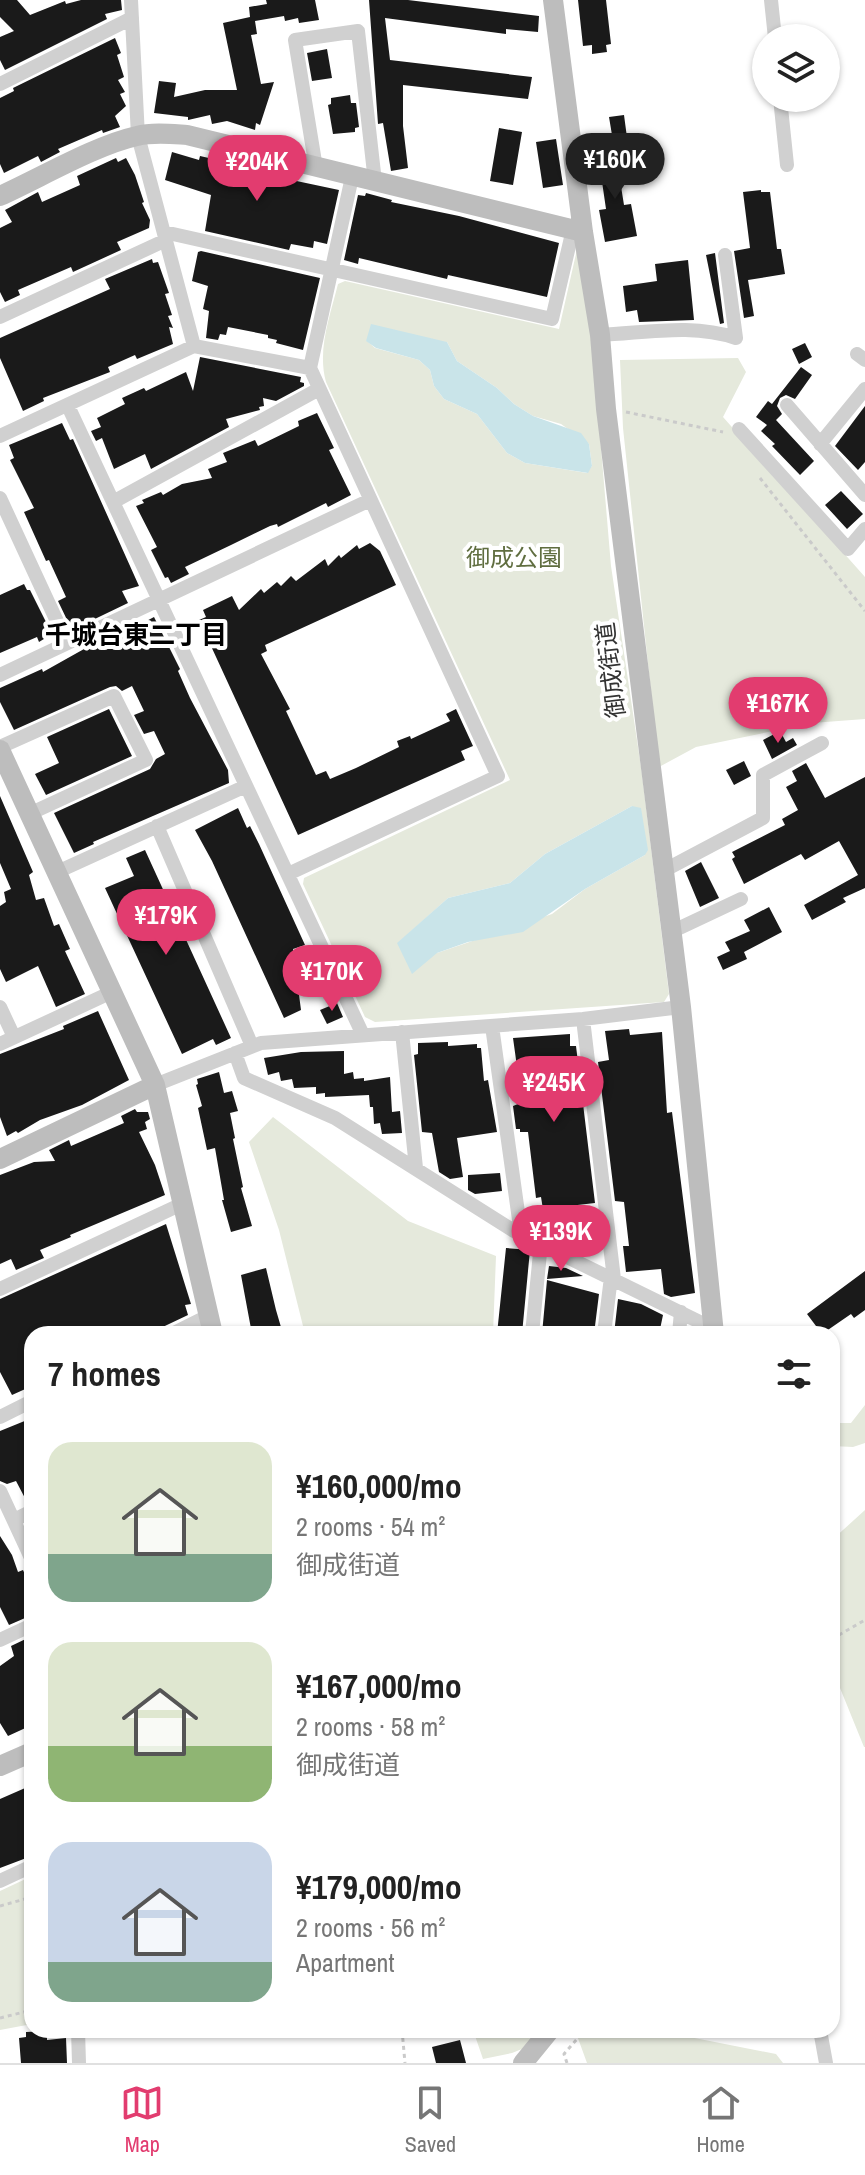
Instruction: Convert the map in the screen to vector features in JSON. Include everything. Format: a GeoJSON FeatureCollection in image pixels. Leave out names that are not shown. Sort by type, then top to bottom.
{"type":"FeatureCollection","features":[{"type":"Feature","properties":{"kind":"street"},"geometry":{"type":"LineString","coordinates":[[131,0],[138,136],[194,346]]}},
{"type":"Feature","properties":{"kind":"street","name":"御成街道"},"geometry":{"type":"LineString","coordinates":[[553,0],[578,231],[600,335],[606,409],[681,1007],[713,1326]]}},
{"type":"Feature","properties":{"kind":"street"},"geometry":{"type":"LineString","coordinates":[[771,0],[774,24]]}},
{"type":"Feature","properties":{"kind":"street"},"geometry":{"type":"LineString","coordinates":[[0,84],[132,18]]}},
{"type":"Feature","properties":{"kind":"street"},"geometry":{"type":"LineString","coordinates":[[316,168],[295,40],[358,31],[375,182]]}},
{"type":"Feature","properties":{"kind":"street"},"geometry":{"type":"LineString","coordinates":[[781,112],[787,165]]}},
{"type":"Feature","properties":{"kind":"street"},"geometry":{"type":"LineString","coordinates":[[0,196],[111,145],[138,136],[187,135],[578,231],[552,319],[333,268],[165,236],[0,317]]}},
{"type":"Feature","properties":{"kind":"street"},"geometry":{"type":"LineString","coordinates":[[288,874],[498,776],[310,368],[352,177]]}},
{"type":"Feature","properties":{"kind":"street"},"geometry":{"type":"LineString","coordinates":[[600,335],[693,329],[713,330],[736,338],[725,255]]}},
{"type":"Feature","properties":{"kind":"street"},"geometry":{"type":"LineString","coordinates":[[0,436],[194,346],[310,368]]}},
{"type":"Feature","properties":{"kind":"street"},"geometry":{"type":"LineString","coordinates":[[113,502],[319,389]]}},
{"type":"Feature","properties":{"kind":"street"},"geometry":{"type":"LineString","coordinates":[[820,444],[865,389]]}},
{"type":"Feature","properties":{"kind":"street"},"geometry":{"type":"LineString","coordinates":[[787,405],[865,495]]}},
{"type":"Feature","properties":{"kind":"street"},"geometry":{"type":"LineString","coordinates":[[68,406],[363,1035]]}},
{"type":"Feature","properties":{"kind":"street"},"geometry":{"type":"LineString","coordinates":[[734,435],[848,549],[865,529]]}},
{"type":"Feature","properties":{"kind":"street"},"geometry":{"type":"LineString","coordinates":[[0,498],[67,643]]}},
{"type":"Feature","properties":{"kind":"street"},"geometry":{"type":"LineString","coordinates":[[0,675],[370,500]]}},
{"type":"Feature","properties":{"kind":"street"},"geometry":{"type":"LineString","coordinates":[[29,814],[146,760],[114,696],[0,749],[29,814],[155,1085],[211,1325]]}},
{"type":"Feature","properties":{"kind":"street"},"geometry":{"type":"LineString","coordinates":[[663,871],[763,818],[763,775],[822,743]]}},
{"type":"Feature","properties":{"kind":"street"},"geometry":{"type":"LineString","coordinates":[[57,872],[246,786]]}},
{"type":"Feature","properties":{"kind":"street"},"geometry":{"type":"LineString","coordinates":[[157,826],[252,1046]]}},
{"type":"Feature","properties":{"kind":"street"},"geometry":{"type":"LineString","coordinates":[[671,932],[741,899]]}},
{"type":"Feature","properties":{"kind":"street"},"geometry":{"type":"LineString","coordinates":[[0,1044],[112,992]]}},
{"type":"Feature","properties":{"kind":"street"},"geometry":{"type":"LineString","coordinates":[[0,1007],[14,1037]]}},
{"type":"Feature","properties":{"kind":"street"},"geometry":{"type":"LineString","coordinates":[[0,1159],[155,1085],[261,1043],[583,1019],[681,1007]]}},
{"type":"Feature","properties":{"kind":"street"},"geometry":{"type":"LineString","coordinates":[[583,1019],[613,1278],[605,1326]]}},
{"type":"Feature","properties":{"kind":"street"},"geometry":{"type":"LineString","coordinates":[[492,1026],[521,1234]]}},
{"type":"Feature","properties":{"kind":"street"},"geometry":{"type":"LineString","coordinates":[[402,1032],[416,1168]]}},
{"type":"Feature","properties":{"kind":"street"},"geometry":{"type":"LineString","coordinates":[[235,1053],[244,1078],[335,1118],[521,1234],[704,1326]]}},
{"type":"Feature","properties":{"kind":"street"},"geometry":{"type":"LineString","coordinates":[[0,1289],[184,1203]]}},
{"type":"Feature","properties":{"kind":"street"},"geometry":{"type":"LineString","coordinates":[[533,1326],[541,1243]]}},
{"type":"Feature","properties":{"kind":"street"},"geometry":{"type":"LineString","coordinates":[[680,1326],[681,1312]]}},
{"type":"Feature","properties":{"kind":"street"},"geometry":{"type":"LineString","coordinates":[[0,1417],[24,1405]]}},
{"type":"Feature","properties":{"kind":"street"},"geometry":{"type":"LineString","coordinates":[[0,1491],[24,1542]]}},
{"type":"Feature","properties":{"kind":"street"},"geometry":{"type":"LineString","coordinates":[[14,1520],[24,1515]]}},
{"type":"Feature","properties":{"kind":"street"},"geometry":{"type":"LineString","coordinates":[[0,1640],[24,1629]]}},
{"type":"Feature","properties":{"kind":"street"},"geometry":{"type":"LineString","coordinates":[[2,1760],[24,1754]]}},
{"type":"Feature","properties":{"kind":"street"},"geometry":{"type":"LineString","coordinates":[[0,1881],[24,1870]]}},
{"type":"Feature","properties":{"kind":"street"},"geometry":{"type":"LineString","coordinates":[[78,2038],[79,2063]]}},
{"type":"Feature","properties":{"kind":"street"},"geometry":{"type":"LineString","coordinates":[[523,2063],[543,2038]]}},
{"type":"Feature","properties":{"kind":"street"},"geometry":{"type":"LineString","coordinates":[[821,2038],[826,2063]]}},
{"type":"Feature","properties":{"kind":"path"},"geometry":{"type":"LineString","coordinates":[[606,409],[722,430],[734,435]]}},
{"type":"Feature","properties":{"kind":"path"},"geometry":{"type":"LineString","coordinates":[[755,472],[865,611]]}},
{"type":"Feature","properties":{"kind":"path"},"geometry":{"type":"LineString","coordinates":[[840,1634],[865,1620]]}},
{"type":"Feature","properties":{"kind":"path"},"geometry":{"type":"LineString","coordinates":[[0,1906],[24,1899]]}},
{"type":"Feature","properties":{"kind":"path"},"geometry":{"type":"LineString","coordinates":[[0,2018],[24,2012]]}},
{"type":"Feature","properties":{"kind":"path"},"geometry":{"type":"LineString","coordinates":[[403,2038],[405,2063]]}},
{"type":"Feature","properties":{"kind":"path"},"geometry":{"type":"LineString","coordinates":[[567,2063],[564,2054],[578,2038]]}},
{"type":"Feature","properties":{"kind":"green space","name":"御成公園"},"geometry":{"type":"Polygon","coordinates":[[[578,245],[591,330],[611,566],[641,767],[669,994],[664,1002],[375,1022],[365,1017],[303,884],[304,878],[510,780],[326,382],[323,358],[331,308],[338,284],[345,281],[559,329],[578,245]],[[366,340],[375,348],[419,360],[430,370],[434,386],[444,399],[477,414],[507,453],[525,463],[587,473],[592,466],[589,444],[561,424],[533,416],[514,404],[497,388],[457,361],[447,342],[366,340]],[[632,806],[545,854],[510,883],[448,898],[398,943],[437,953],[552,914],[585,889],[645,855],[632,806]]]}},
{"type":"Feature","properties":{"kind":"green space"},"geometry":{"type":"Polygon","coordinates":[[[738,358],[746,372],[723,417],[865,577],[865,719],[812,723],[696,747],[659,767],[623,428],[620,360],[738,358]]]}},
{"type":"Feature","properties":{"kind":"green space"},"geometry":{"type":"Polygon","coordinates":[[[273,1117],[408,1221],[496,1256],[493,1326],[303,1326],[279,1230],[249,1142],[273,1117]]]}},
{"type":"Feature","properties":{"kind":"green space"},"geometry":{"type":"Polygon","coordinates":[[[865,1405],[865,1443],[840,1446],[840,1423],[851,1423],[865,1405]]]}},
{"type":"Feature","properties":{"kind":"green space"},"geometry":{"type":"Polygon","coordinates":[[[865,1510],[865,1747],[840,1688],[840,1533],[865,1510]]]}},
{"type":"Feature","properties":{"kind":"green space"},"geometry":{"type":"Polygon","coordinates":[[[24,1880],[24,2026],[0,2030],[0,1891],[24,1880]]]}},
{"type":"Feature","properties":{"kind":"green space"},"geometry":{"type":"Polygon","coordinates":[[[476,2038],[549,2038],[512,2053],[483,2059],[476,2038]]]}},
{"type":"Feature","properties":{"kind":"green space"},"geometry":{"type":"Polygon","coordinates":[[[578,2038],[695,2038],[776,2054],[783,2063],[587,2063],[578,2038]]]}},
{"type":"Feature","properties":{"kind":"water"},"geometry":{"type":"Polygon","coordinates":[[[371,324],[447,342],[457,361],[497,388],[514,404],[533,416],[581,433],[589,444],[592,466],[588,473],[525,463],[507,453],[477,414],[444,399],[434,386],[430,370],[419,360],[376,348],[366,341],[371,324]]]}},
{"type":"Feature","properties":{"kind":"water"},"geometry":{"type":"Polygon","coordinates":[[[632,806],[641,808],[648,850],[645,855],[585,889],[523,932],[468,942],[437,953],[412,974],[397,943],[448,898],[510,883],[545,854],[632,806]]]}},
{"type":"Feature","properties":{"kind":"building"},"geometry":{"type":"Polygon","coordinates":[[[0,0],[17,0],[30,15],[65,1],[66,4],[81,0],[121,0],[122,10],[105,14],[107,19],[5,70],[0,60],[0,37],[14,31],[0,17],[0,0]]]}},
{"type":"Feature","properties":{"kind":"building"},"geometry":{"type":"Polygon","coordinates":[[[266,0],[315,0],[319,20],[299,23],[298,18],[285,21],[284,16],[255,21],[257,34],[251,35],[261,84],[274,82],[260,125],[256,123],[255,130],[227,121],[212,124],[210,115],[188,120],[188,117],[154,113],[159,81],[176,83],[174,97],[205,90],[237,90],[223,23],[250,17],[249,7],[267,4],[266,0]]]}},
{"type":"Feature","properties":{"kind":"building"},"geometry":{"type":"Polygon","coordinates":[[[369,0],[408,0],[539,16],[538,32],[506,29],[506,34],[385,18],[390,60],[532,77],[528,99],[403,85],[403,126],[408,168],[391,171],[383,123],[378,124],[369,0]]]}},
{"type":"Feature","properties":{"kind":"building"},"geometry":{"type":"Polygon","coordinates":[[[578,0],[606,0],[611,44],[606,45],[607,52],[592,54],[592,45],[583,46],[578,0]]]}},
{"type":"Feature","properties":{"kind":"building"},"geometry":{"type":"Polygon","coordinates":[[[115,38],[121,53],[117,55],[124,77],[118,80],[125,92],[120,94],[126,106],[115,116],[120,127],[103,133],[102,130],[58,149],[60,152],[41,162],[38,156],[4,173],[0,164],[0,98],[14,91],[13,88],[115,38]]]}},
{"type":"Feature","properties":{"kind":"building"},"geometry":{"type":"Polygon","coordinates":[[[327,49],[332,78],[312,81],[307,53],[327,49]]]}},
{"type":"Feature","properties":{"kind":"building"},"geometry":{"type":"Polygon","coordinates":[[[350,95],[351,103],[356,103],[359,127],[355,128],[355,132],[333,134],[328,105],[331,98],[350,95]]]}},
{"type":"Feature","properties":{"kind":"building"},"geometry":{"type":"Polygon","coordinates":[[[624,115],[628,145],[614,147],[609,117],[624,115]]]}},
{"type":"Feature","properties":{"kind":"building"},"geometry":{"type":"Polygon","coordinates":[[[499,128],[522,132],[513,185],[490,181],[499,128]]]}},
{"type":"Feature","properties":{"kind":"building"},"geometry":{"type":"Polygon","coordinates":[[[556,139],[563,185],[543,188],[536,142],[556,139]]]}},
{"type":"Feature","properties":{"kind":"building"},"geometry":{"type":"Polygon","coordinates":[[[620,151],[623,173],[619,174],[624,205],[631,204],[637,236],[605,242],[599,210],[606,209],[598,154],[620,151]]]}},
{"type":"Feature","properties":{"kind":"building"},"geometry":{"type":"Polygon","coordinates":[[[172,152],[199,160],[200,156],[250,167],[249,171],[339,190],[327,244],[314,241],[313,248],[291,244],[289,250],[205,231],[211,195],[165,180],[172,152]]]}},
{"type":"Feature","properties":{"kind":"building"},"geometry":{"type":"Polygon","coordinates":[[[116,158],[118,162],[126,158],[135,175],[150,220],[149,228],[117,242],[121,250],[73,272],[71,267],[18,290],[20,295],[5,302],[0,292],[0,228],[12,222],[5,210],[38,192],[42,202],[80,185],[77,176],[116,158]]]}},
{"type":"Feature","properties":{"kind":"building"},"geometry":{"type":"Polygon","coordinates":[[[743,192],[770,192],[777,249],[781,249],[785,274],[748,280],[754,316],[744,318],[734,251],[750,248],[743,192]]]}},
{"type":"Feature","properties":{"kind":"building"},"geometry":{"type":"Polygon","coordinates":[[[366,193],[391,202],[459,216],[559,243],[547,297],[448,275],[447,279],[359,258],[358,264],[344,260],[358,195],[365,196],[366,193]]]}},
{"type":"Feature","properties":{"kind":"building"},"geometry":{"type":"Polygon","coordinates":[[[198,252],[320,278],[303,350],[276,343],[277,340],[268,338],[268,335],[228,327],[226,335],[220,334],[218,340],[206,338],[209,311],[203,309],[208,286],[192,281],[198,252]]]}},
{"type":"Feature","properties":{"kind":"building"},"geometry":{"type":"Polygon","coordinates":[[[715,253],[724,323],[720,324],[706,255],[715,253]]]}},
{"type":"Feature","properties":{"kind":"building"},"geometry":{"type":"Polygon","coordinates":[[[152,259],[153,263],[158,262],[169,293],[165,294],[172,315],[168,316],[173,328],[169,327],[173,344],[108,367],[110,372],[43,398],[44,401],[23,411],[0,358],[0,338],[110,289],[105,279],[152,259]]]}},
{"type":"Feature","properties":{"kind":"building"},"geometry":{"type":"Polygon","coordinates":[[[688,260],[694,320],[639,322],[637,310],[626,312],[623,286],[657,281],[655,264],[688,260]]]}},
{"type":"Feature","properties":{"kind":"building"},"geometry":{"type":"Polygon","coordinates":[[[805,343],[812,357],[799,364],[792,349],[805,343]]]}},
{"type":"Feature","properties":{"kind":"building"},"geometry":{"type":"Polygon","coordinates":[[[200,357],[301,377],[300,382],[304,386],[276,401],[263,398],[264,406],[259,407],[260,410],[226,419],[229,427],[151,469],[145,454],[114,469],[102,438],[96,441],[91,431],[101,427],[97,418],[125,404],[122,398],[144,388],[146,391],[186,372],[193,391],[200,357]]]}},
{"type":"Feature","properties":{"kind":"building"},"geometry":{"type":"Polygon","coordinates":[[[801,367],[812,375],[795,399],[786,395],[780,398],[777,406],[782,414],[776,420],[814,461],[800,475],[772,446],[775,444],[761,431],[767,425],[756,417],[768,401],[772,404],[801,367]]]}},
{"type":"Feature","properties":{"kind":"building"},"geometry":{"type":"Polygon","coordinates":[[[865,406],[865,462],[858,470],[835,446],[865,406]]]}},
{"type":"Feature","properties":{"kind":"building"},"geometry":{"type":"Polygon","coordinates":[[[317,413],[334,448],[329,450],[351,495],[328,507],[326,503],[278,527],[277,524],[270,526],[185,567],[189,574],[171,583],[168,577],[165,578],[151,550],[157,547],[136,506],[144,503],[142,500],[161,492],[163,495],[182,484],[212,478],[208,469],[227,462],[223,453],[255,440],[258,446],[299,426],[298,421],[317,413]]]}},
{"type":"Feature","properties":{"kind":"building"},"geometry":{"type":"Polygon","coordinates":[[[62,423],[70,440],[73,439],[139,586],[122,591],[128,603],[74,629],[58,601],[66,597],[24,512],[34,508],[10,460],[14,458],[9,445],[62,423]]]}},
{"type":"Feature","properties":{"kind":"building"},"geometry":{"type":"Polygon","coordinates":[[[841,491],[863,514],[847,529],[825,505],[841,491]]]}},
{"type":"Feature","properties":{"kind":"building"},"geometry":{"type":"Polygon","coordinates":[[[370,543],[380,551],[396,585],[265,645],[267,651],[261,654],[290,709],[286,711],[316,775],[326,771],[330,779],[356,768],[399,747],[397,741],[410,736],[411,739],[450,721],[446,714],[456,709],[473,746],[461,751],[465,760],[298,835],[199,620],[206,617],[203,610],[232,596],[239,610],[261,589],[264,593],[277,582],[281,586],[291,576],[296,581],[325,559],[328,566],[339,555],[341,558],[357,545],[359,549],[370,543]]]}},
{"type":"Feature","properties":{"kind":"building"},"geometry":{"type":"Polygon","coordinates":[[[24,584],[52,634],[39,642],[37,637],[0,653],[0,595],[24,584]]]}},
{"type":"Feature","properties":{"kind":"building"},"geometry":{"type":"Polygon","coordinates":[[[154,617],[180,669],[178,671],[190,698],[228,770],[229,783],[74,853],[54,813],[150,769],[156,759],[165,754],[154,731],[144,734],[134,715],[144,711],[132,686],[122,691],[116,686],[110,687],[14,730],[0,702],[0,688],[42,669],[43,672],[83,647],[137,621],[139,625],[154,617]]]}},
{"type":"Feature","properties":{"kind":"building"},"geometry":{"type":"Polygon","coordinates":[[[109,709],[132,756],[46,795],[35,774],[59,763],[47,737],[109,709]]]}},
{"type":"Feature","properties":{"kind":"building"},"geometry":{"type":"Polygon","coordinates":[[[780,731],[786,742],[793,738],[797,745],[772,759],[763,740],[780,731]]]}},
{"type":"Feature","properties":{"kind":"building"},"geometry":{"type":"Polygon","coordinates":[[[744,761],[751,776],[734,785],[726,770],[744,761]]]}},
{"type":"Feature","properties":{"kind":"building"},"geometry":{"type":"Polygon","coordinates":[[[806,763],[825,798],[865,777],[865,888],[843,898],[846,902],[812,920],[804,905],[858,875],[839,841],[805,860],[801,854],[744,884],[732,859],[735,857],[732,852],[785,825],[782,819],[798,810],[786,787],[797,781],[792,771],[806,763]]]}},
{"type":"Feature","properties":{"kind":"building"},"geometry":{"type":"Polygon","coordinates":[[[0,796],[33,872],[29,875],[36,900],[44,898],[54,926],[59,924],[70,949],[65,951],[85,994],[56,1007],[38,966],[6,982],[0,969],[0,906],[6,902],[4,892],[11,889],[0,863],[0,796]]]}},
{"type":"Feature","properties":{"kind":"building"},"geometry":{"type":"Polygon","coordinates":[[[238,808],[259,844],[305,945],[293,949],[301,1010],[284,1018],[195,830],[238,808]]]}},
{"type":"Feature","properties":{"kind":"building"},"geometry":{"type":"Polygon","coordinates":[[[145,850],[231,1038],[216,1045],[213,1039],[182,1054],[105,888],[134,876],[126,858],[145,850]]]}},
{"type":"Feature","properties":{"kind":"building"},"geometry":{"type":"Polygon","coordinates":[[[701,862],[719,898],[700,907],[685,871],[701,862]]]}},
{"type":"Feature","properties":{"kind":"building"},"geometry":{"type":"Polygon","coordinates":[[[769,907],[782,932],[744,952],[747,959],[723,970],[717,957],[730,951],[725,942],[750,931],[744,920],[769,907]]]}},
{"type":"Feature","properties":{"kind":"building"},"geometry":{"type":"Polygon","coordinates":[[[337,1003],[343,1017],[327,1024],[320,1010],[337,1003]]]}},
{"type":"Feature","properties":{"kind":"building"},"geometry":{"type":"Polygon","coordinates":[[[98,1011],[129,1080],[82,1105],[7,1136],[0,1117],[0,1054],[64,1029],[63,1026],[98,1011]]]}},
{"type":"Feature","properties":{"kind":"building"},"geometry":{"type":"Polygon","coordinates":[[[629,1029],[630,1035],[662,1032],[667,1113],[672,1112],[695,1293],[671,1297],[664,1294],[661,1269],[626,1272],[623,1246],[629,1246],[624,1202],[615,1201],[598,1062],[609,1060],[605,1031],[629,1029]]]}},
{"type":"Feature","properties":{"kind":"building"},"geometry":{"type":"Polygon","coordinates":[[[570,1034],[570,1046],[576,1046],[595,1203],[560,1207],[564,1231],[547,1234],[541,1197],[536,1198],[528,1132],[516,1129],[513,1106],[518,1104],[518,1074],[513,1038],[570,1034]]]}},
{"type":"Feature","properties":{"kind":"building"},"geometry":{"type":"Polygon","coordinates":[[[448,1042],[448,1046],[477,1044],[477,1048],[481,1048],[484,1081],[488,1080],[497,1132],[457,1138],[463,1177],[450,1179],[439,1172],[432,1133],[422,1132],[414,1055],[418,1054],[418,1043],[448,1042]]]}},
{"type":"Feature","properties":{"kind":"building"},"geometry":{"type":"Polygon","coordinates":[[[344,1051],[344,1074],[353,1072],[354,1079],[364,1078],[364,1081],[390,1077],[392,1112],[400,1111],[402,1133],[382,1134],[380,1123],[374,1124],[369,1095],[325,1097],[325,1093],[316,1094],[316,1087],[294,1088],[292,1079],[281,1081],[279,1072],[268,1075],[264,1058],[301,1052],[344,1051]]]}},
{"type":"Feature","properties":{"kind":"building"},"geometry":{"type":"Polygon","coordinates":[[[219,1072],[224,1093],[232,1091],[238,1111],[230,1113],[233,1139],[241,1188],[252,1226],[231,1232],[222,1200],[215,1148],[207,1150],[198,1108],[202,1106],[196,1085],[197,1079],[219,1072]]]}},
{"type":"Feature","properties":{"kind":"building"},"geometry":{"type":"Polygon","coordinates":[[[135,1109],[137,1112],[148,1112],[150,1119],[145,1122],[147,1129],[139,1132],[165,1195],[40,1250],[44,1258],[16,1270],[11,1259],[0,1264],[0,1175],[34,1162],[55,1161],[49,1150],[69,1140],[71,1146],[124,1123],[121,1116],[135,1109]]]}},
{"type":"Feature","properties":{"kind":"building"},"geometry":{"type":"Polygon","coordinates":[[[500,1173],[502,1191],[475,1194],[468,1190],[468,1175],[500,1173]]]}},
{"type":"Feature","properties":{"kind":"building"},"geometry":{"type":"Polygon","coordinates":[[[166,1224],[191,1304],[185,1305],[188,1315],[165,1326],[24,1326],[24,1390],[12,1395],[0,1372],[0,1299],[166,1224]]]}},
{"type":"Feature","properties":{"kind":"building"},"geometry":{"type":"Polygon","coordinates":[[[506,1248],[530,1250],[523,1326],[498,1326],[506,1248]]]}},
{"type":"Feature","properties":{"kind":"building"},"geometry":{"type":"Polygon","coordinates":[[[549,1266],[566,1268],[583,1276],[547,1279],[549,1266]]]}},
{"type":"Feature","properties":{"kind":"building"},"geometry":{"type":"Polygon","coordinates":[[[266,1268],[281,1326],[251,1326],[241,1275],[266,1268]]]}},
{"type":"Feature","properties":{"kind":"building"},"geometry":{"type":"Polygon","coordinates":[[[865,1271],[865,1310],[854,1318],[851,1314],[834,1326],[816,1326],[807,1314],[865,1271]]]}},
{"type":"Feature","properties":{"kind":"building"},"geometry":{"type":"Polygon","coordinates":[[[547,1280],[599,1294],[595,1326],[543,1326],[547,1280]]]}},
{"type":"Feature","properties":{"kind":"building"},"geometry":{"type":"Polygon","coordinates":[[[618,1299],[641,1304],[663,1315],[661,1326],[615,1326],[618,1299]]]}},
{"type":"Feature","properties":{"kind":"building"},"geometry":{"type":"Polygon","coordinates":[[[24,1421],[24,1496],[16,1481],[7,1484],[0,1481],[0,1431],[24,1421]]]}},
{"type":"Feature","properties":{"kind":"building"},"geometry":{"type":"Polygon","coordinates":[[[0,1536],[18,1572],[24,1572],[24,1618],[9,1625],[0,1607],[0,1536]]]}},
{"type":"Feature","properties":{"kind":"building"},"geometry":{"type":"Polygon","coordinates":[[[24,1640],[24,1729],[8,1736],[0,1723],[0,1666],[14,1656],[11,1646],[24,1640]]]}},
{"type":"Feature","properties":{"kind":"building"},"geometry":{"type":"Polygon","coordinates":[[[24,1788],[24,1859],[0,1868],[0,1799],[24,1788]]]}},
{"type":"Feature","properties":{"kind":"building"},"geometry":{"type":"Polygon","coordinates":[[[19,2038],[66,2038],[67,2063],[21,2063],[19,2038]]]}},
{"type":"Feature","properties":{"kind":"building"},"geometry":{"type":"Polygon","coordinates":[[[460,2040],[466,2063],[436,2063],[432,2047],[460,2040]]]}},
{"type":"Feature","properties":{"kind":"district","name":"千城台東二丁目"},"geometry":{"type":"Point","coordinates":[136,635]}}]}
